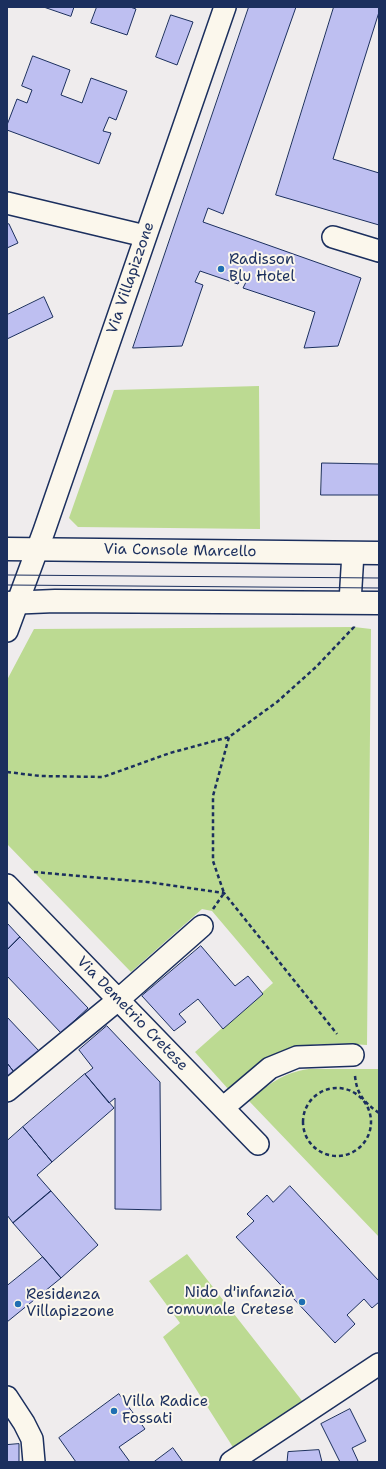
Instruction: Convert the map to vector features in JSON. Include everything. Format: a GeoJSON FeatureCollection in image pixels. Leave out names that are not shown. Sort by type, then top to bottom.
{"type":"FeatureCollection","features":[{"type":"Feature","properties":{"kind":"main road","name":"Via Console Marcello"},"geometry":{"type":"LineString","coordinates":[[7,549],[379,553]]}},
{"type":"Feature","properties":{"kind":"main road"},"geometry":{"type":"LineString","coordinates":[[12,603],[55,601],[379,603]]}},
{"type":"Feature","properties":{"kind":"street","name":"Via Villapizzone"},"geometry":{"type":"LineString","coordinates":[[12,603],[44,531],[225,7]]}},
{"type":"Feature","properties":{"kind":"street"},"geometry":{"type":"LineString","coordinates":[[7,203],[145,236]]}},
{"type":"Feature","properties":{"kind":"street"},"geometry":{"type":"LineString","coordinates":[[333,237],[379,251]]}},
{"type":"Feature","properties":{"kind":"street"},"geometry":{"type":"LineString","coordinates":[[353,553],[353,602]]}},
{"type":"Feature","properties":{"kind":"street"},"geometry":{"type":"LineString","coordinates":[[7,631],[12,603]]}},
{"type":"Feature","properties":{"kind":"street","name":"Via Demetrio Cretese"},"geometry":{"type":"LineString","coordinates":[[7,885],[224,1107],[258,1144]]}},
{"type":"Feature","properties":{"kind":"street"},"geometry":{"type":"LineString","coordinates":[[7,1091],[118,1000],[202,926]]}},
{"type":"Feature","properties":{"kind":"street"},"geometry":{"type":"LineString","coordinates":[[224,1107],[270,1068],[297,1058],[353,1055]]}},
{"type":"Feature","properties":{"kind":"street"},"geometry":{"type":"LineString","coordinates":[[230,1462],[379,1364]]}},
{"type":"Feature","properties":{"kind":"street"},"geometry":{"type":"LineString","coordinates":[[7,1396],[32,1439],[34,1462]]}},
{"type":"Feature","properties":{"kind":"path"},"geometry":{"type":"LineString","coordinates":[[7,772],[40,776],[103,777],[170,753],[229,737],[277,702],[316,667],[354,627],[353,602]]}},
{"type":"Feature","properties":{"kind":"path"},"geometry":{"type":"LineString","coordinates":[[224,893],[213,861],[213,796],[229,737]]}},
{"type":"Feature","properties":{"kind":"path"},"geometry":{"type":"LineString","coordinates":[[353,1055],[356,1088],[366,1102],[371,1116],[371,1132],[363,1146],[350,1154],[335,1157],[320,1153],[309,1143],[303,1128],[304,1113],[311,1099],[324,1090],[339,1088],[354,1092],[366,1102],[379,1113]]}},
{"type":"Feature","properties":{"kind":"green space"},"geometry":{"type":"Polygon","coordinates":[[[259,386],[260,529],[78,527],[69,518],[114,390],[259,386]]]}},
{"type":"Feature","properties":{"kind":"green space"},"geometry":{"type":"Polygon","coordinates":[[[354,627],[371,629],[367,1045],[328,1044],[301,1046],[289,1049],[260,1063],[229,1090],[195,1052],[273,983],[212,911],[202,909],[131,972],[7,844],[7,680],[34,629],[354,627]]]}},
{"type":"Feature","properties":{"kind":"green space"},"geometry":{"type":"Polygon","coordinates":[[[309,1069],[379,1069],[379,1237],[249,1101],[263,1089],[283,1076],[309,1069]]]}},
{"type":"Feature","properties":{"kind":"green space"},"geometry":{"type":"Polygon","coordinates":[[[187,1254],[303,1402],[236,1452],[163,1337],[180,1323],[149,1281],[187,1254]]]}},
{"type":"Feature","properties":{"kind":"building"},"geometry":{"type":"Polygon","coordinates":[[[44,7],[74,7],[71,16],[44,7]]]}},
{"type":"Feature","properties":{"kind":"building"},"geometry":{"type":"Polygon","coordinates":[[[97,7],[130,7],[136,9],[127,35],[91,23],[97,7]]]}},
{"type":"Feature","properties":{"kind":"building"},"geometry":{"type":"Polygon","coordinates":[[[249,7],[296,7],[223,214],[208,208],[203,222],[361,278],[338,346],[304,348],[315,312],[243,288],[246,282],[240,280],[238,284],[200,271],[195,282],[203,285],[182,346],[133,348],[249,7]]]}},
{"type":"Feature","properties":{"kind":"building"},"geometry":{"type":"Polygon","coordinates":[[[334,7],[379,7],[379,12],[333,159],[379,173],[379,225],[276,195],[334,7]]]}},
{"type":"Feature","properties":{"kind":"building"},"geometry":{"type":"Polygon","coordinates":[[[171,15],[193,22],[177,65],[156,57],[171,15]]]}},
{"type":"Feature","properties":{"kind":"building"},"geometry":{"type":"Polygon","coordinates":[[[33,56],[70,70],[61,95],[82,103],[91,78],[127,91],[116,120],[109,117],[103,131],[111,133],[99,164],[7,130],[7,125],[17,99],[27,103],[32,90],[22,86],[33,56]]]}},
{"type":"Feature","properties":{"kind":"building"},"geometry":{"type":"Polygon","coordinates":[[[9,224],[18,243],[7,248],[7,225],[9,224]]]}},
{"type":"Feature","properties":{"kind":"building"},"geometry":{"type":"Polygon","coordinates":[[[44,297],[53,317],[7,339],[7,315],[44,297]]]}},
{"type":"Feature","properties":{"kind":"building"},"geometry":{"type":"Polygon","coordinates":[[[322,463],[379,464],[379,495],[321,495],[322,463]]]}},
{"type":"Feature","properties":{"kind":"building"},"geometry":{"type":"Polygon","coordinates":[[[7,923],[20,937],[7,950],[7,923]]]}},
{"type":"Feature","properties":{"kind":"building"},"geometry":{"type":"Polygon","coordinates":[[[20,937],[88,1008],[61,1033],[7,976],[7,950],[20,937]]]}},
{"type":"Feature","properties":{"kind":"building"},"geometry":{"type":"Polygon","coordinates":[[[201,946],[235,986],[248,976],[263,994],[223,1029],[198,999],[179,1014],[186,1022],[174,1031],[142,996],[201,946]]]}},
{"type":"Feature","properties":{"kind":"building"},"geometry":{"type":"Polygon","coordinates":[[[7,1017],[39,1051],[14,1072],[7,1063],[7,1017]]]}},
{"type":"Feature","properties":{"kind":"building"},"geometry":{"type":"Polygon","coordinates":[[[107,1026],[160,1082],[161,1210],[115,1209],[115,1098],[109,1103],[85,1074],[93,1068],[79,1050],[107,1026]]]}},
{"type":"Feature","properties":{"kind":"building"},"geometry":{"type":"Polygon","coordinates":[[[7,1063],[14,1072],[7,1078],[7,1063]]]}},
{"type":"Feature","properties":{"kind":"building"},"geometry":{"type":"Polygon","coordinates":[[[85,1074],[114,1108],[52,1162],[23,1127],[85,1074]]]}},
{"type":"Feature","properties":{"kind":"building"},"geometry":{"type":"Polygon","coordinates":[[[23,1127],[52,1162],[37,1175],[51,1191],[13,1223],[7,1215],[7,1141],[23,1127]]]}},
{"type":"Feature","properties":{"kind":"building"},"geometry":{"type":"Polygon","coordinates":[[[290,1186],[379,1281],[379,1302],[372,1308],[364,1299],[347,1315],[355,1324],[335,1343],[236,1237],[254,1221],[247,1214],[267,1195],[273,1202],[290,1186]]]}},
{"type":"Feature","properties":{"kind":"building"},"geometry":{"type":"Polygon","coordinates":[[[51,1191],[98,1245],[61,1278],[13,1223],[51,1191]]]}},
{"type":"Feature","properties":{"kind":"building","name":"Residenza Villapizzone"},"geometry":{"type":"Polygon","coordinates":[[[43,1257],[61,1278],[7,1322],[7,1286],[43,1257]]]}},
{"type":"Feature","properties":{"kind":"building","name":"Villa Radice Fossati"},"geometry":{"type":"Polygon","coordinates":[[[119,1394],[145,1429],[119,1447],[130,1462],[76,1462],[59,1438],[119,1394]]]}},
{"type":"Feature","properties":{"kind":"building"},"geometry":{"type":"Polygon","coordinates":[[[350,1409],[366,1441],[352,1448],[358,1461],[340,1462],[321,1424],[350,1409]]]}},
{"type":"Feature","properties":{"kind":"building"},"geometry":{"type":"Polygon","coordinates":[[[19,1444],[19,1462],[7,1462],[7,1445],[19,1444]]]}},
{"type":"Feature","properties":{"kind":"building","name":"Villa Radice Fossati"},"geometry":{"type":"Polygon","coordinates":[[[173,1448],[183,1462],[154,1462],[173,1448]]]}},
{"type":"Feature","properties":{"kind":"building"},"geometry":{"type":"Polygon","coordinates":[[[319,1450],[322,1462],[287,1462],[288,1452],[319,1450]]]}},
{"type":"Feature","properties":{"kind":"tram line"},"geometry":{"type":"LineString","coordinates":[[7,575],[379,578]]}},
{"type":"Feature","properties":{"kind":"tram line"},"geometry":{"type":"LineString","coordinates":[[7,585],[379,588]]}},
{"type":"Feature","properties":{"kind":"place","name":"Radisson Blu Hotel"},"geometry":{"type":"Point","coordinates":[221,269]}},
{"type":"Feature","properties":{"kind":"place","name":"Nido d'infanzia comunale Cretese"},"geometry":{"type":"Point","coordinates":[302,1302]}},
{"type":"Feature","properties":{"kind":"place","name":"Residenza Villapizzone"},"geometry":{"type":"Point","coordinates":[18,1304]}},
{"type":"Feature","properties":{"kind":"place","name":"Villa Radice Fossati"},"geometry":{"type":"Point","coordinates":[114,1411]}}]}
